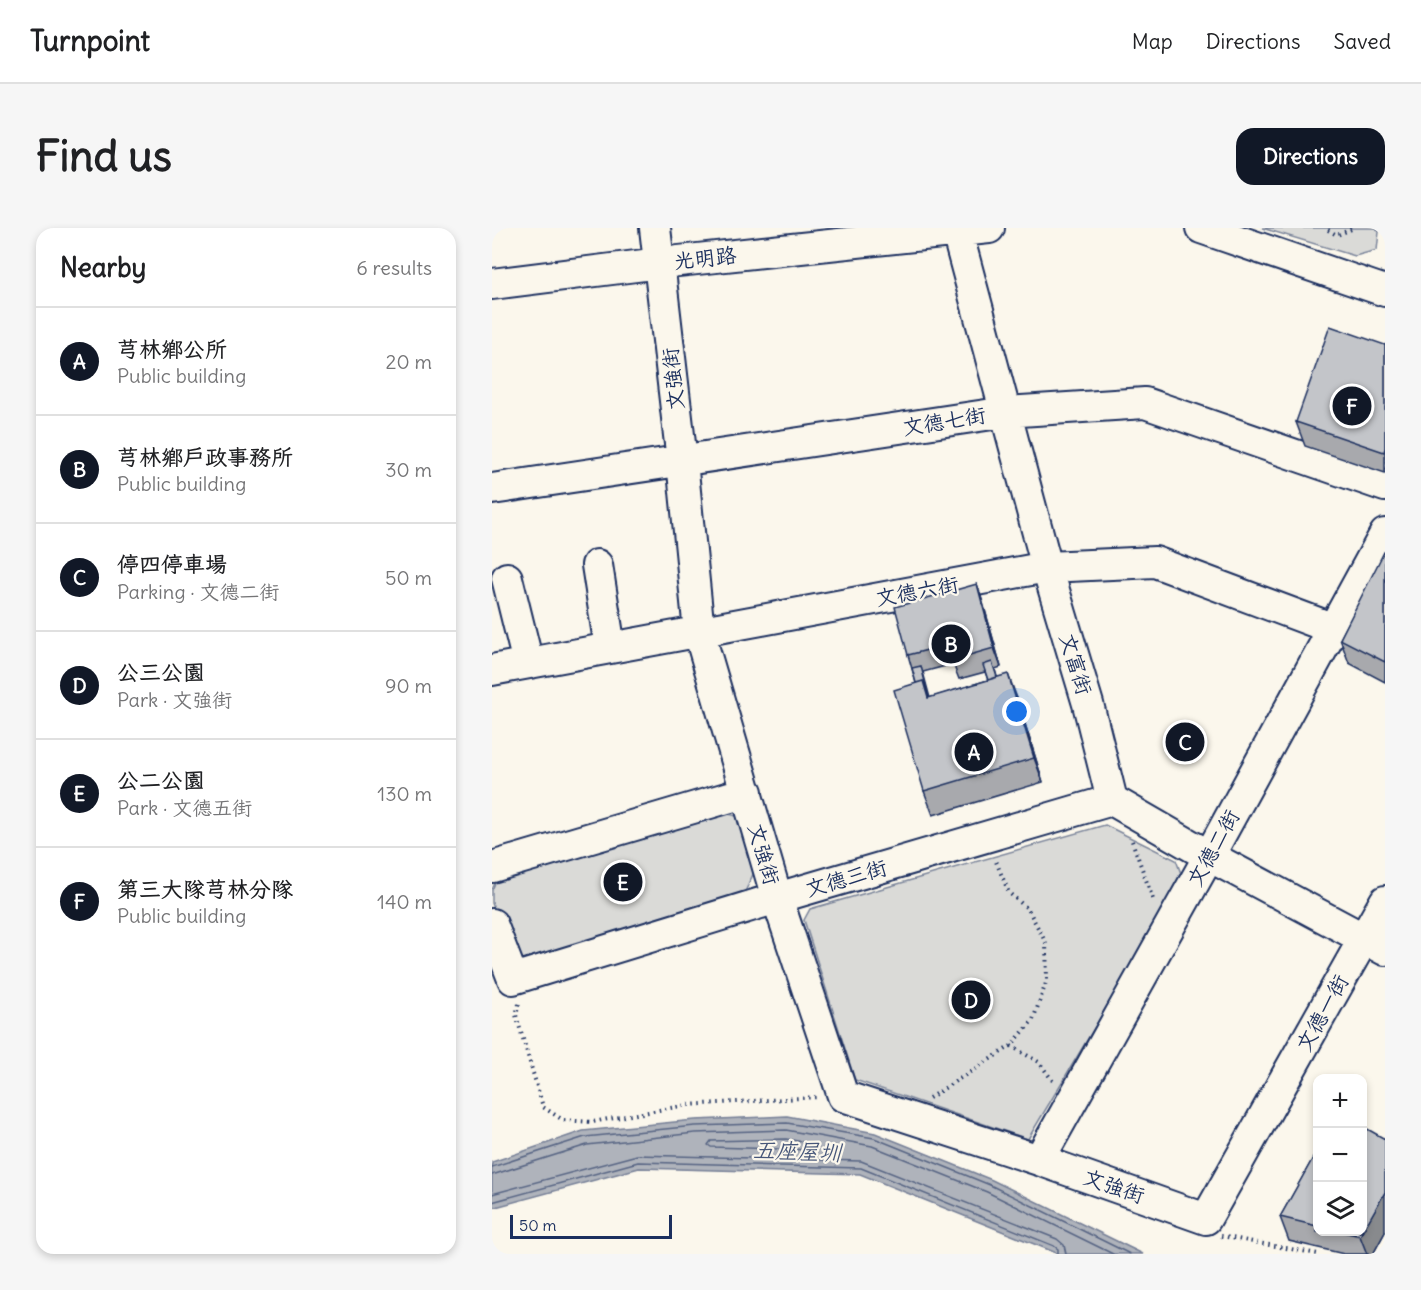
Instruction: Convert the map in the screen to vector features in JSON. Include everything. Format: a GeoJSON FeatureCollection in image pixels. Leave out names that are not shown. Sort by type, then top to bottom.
{"type":"FeatureCollection","features":[{"type":"Feature","properties":{"kind":"street","name":"文強街"},"geometry":{"type":"LineString","coordinates":[[655,228],[699,632],[777,898],[843,1096],[1039,1160],[1206,1219]]}},
{"type":"Feature","properties":{"kind":"street","name":"光明路"},"geometry":{"type":"LineString","coordinates":[[492,284],[660,263],[989,228]]}},
{"type":"Feature","properties":{"kind":"street"},"geometry":{"type":"LineString","coordinates":[[1201,228],[1385,291]]}},
{"type":"Feature","properties":{"kind":"street","name":"文富街"},"geometry":{"type":"LineString","coordinates":[[956,230],[1047,567],[1088,704],[1112,800]]}},
{"type":"Feature","properties":{"kind":"street","name":"文德七街"},"geometry":{"type":"LineString","coordinates":[[492,489],[1006,412],[1145,403],[1385,486]]}},
{"type":"Feature","properties":{"kind":"street","name":"文德二街"},"geometry":{"type":"LineString","coordinates":[[1039,1160],[1385,534]]}},
{"type":"Feature","properties":{"kind":"street","name":"文德六街"},"geometry":{"type":"LineString","coordinates":[[492,670],[1047,567],[1155,562],[1334,629]]}},
{"type":"Feature","properties":{"kind":"street"},"geometry":{"type":"LineString","coordinates":[[597,564],[610,648]]}},
{"type":"Feature","properties":{"kind":"street"},"geometry":{"type":"LineString","coordinates":[[507,578],[528,663]]}},
{"type":"Feature","properties":{"kind":"street"},"geometry":{"type":"LineString","coordinates":[[492,867],[747,792]]}},
{"type":"Feature","properties":{"kind":"street"},"geometry":{"type":"LineString","coordinates":[[1112,800],[1209,856],[1375,944]]}},
{"type":"Feature","properties":{"kind":"street","name":"文德三街"},"geometry":{"type":"LineString","coordinates":[[516,978],[777,898],[1112,800]]}},
{"type":"Feature","properties":{"kind":"street","name":"文德一街"},"geometry":{"type":"LineString","coordinates":[[1206,1219],[1375,944],[1385,901]]}},
{"type":"Feature","properties":{"kind":"street"},"geometry":{"type":"LineString","coordinates":[[492,924],[516,978]]}},
{"type":"Feature","properties":{"kind":"path"},"geometry":{"type":"LineString","coordinates":[[1328,230],[1337,235],[1354,228]]}},
{"type":"Feature","properties":{"kind":"path"},"geometry":{"type":"LineString","coordinates":[[1129,831],[1158,912]]}},
{"type":"Feature","properties":{"kind":"path"},"geometry":{"type":"LineString","coordinates":[[913,1119],[919,1105],[1011,1046],[1033,1020],[1047,980],[1046,944],[1028,909],[1009,893],[986,837]]}},
{"type":"Feature","properties":{"kind":"path"},"geometry":{"type":"LineString","coordinates":[[516,978],[524,989],[516,1015],[543,1107],[563,1120],[592,1122],[687,1105],[843,1096]]}},
{"type":"Feature","properties":{"kind":"path"},"geometry":{"type":"LineString","coordinates":[[1011,1046],[1039,1062],[1070,1104]]}},
{"type":"Feature","properties":{"kind":"path"},"geometry":{"type":"LineString","coordinates":[[1206,1219],[1217,1236],[1318,1254]]}},
{"type":"Feature","properties":{"kind":"shaded area"},"geometry":{"type":"Polygon","coordinates":[[[1262,228],[1376,228],[1379,232],[1377,250],[1355,256],[1262,228]]]}},
{"type":"Feature","properties":{"kind":"shaded area"},"geometry":{"type":"Polygon","coordinates":[[[718,811],[740,817],[755,870],[744,894],[530,963],[511,953],[492,903],[492,890],[499,874],[718,811]]]}},
{"type":"Feature","properties":{"kind":"shaded area"},"geometry":{"type":"Polygon","coordinates":[[[1105,825],[1176,860],[1183,879],[1028,1139],[855,1080],[804,920],[810,909],[1105,825]]]}},
{"type":"Feature","properties":{"kind":"water","name":"五座屋圳"},"geometry":{"type":"Polygon","coordinates":[[[787,1116],[875,1133],[992,1180],[1143,1254],[1059,1254],[860,1174],[639,1168],[492,1208],[492,1162],[583,1131],[695,1120],[787,1116]]]}},
{"type":"Feature","properties":{"kind":"building"},"geometry":{"type":"Polygon","coordinates":[[[1330,326],[1385,345],[1384,452],[1296,422],[1330,326]]]}},
{"type":"Feature","properties":{"kind":"building"},"geometry":{"type":"Polygon","coordinates":[[[1385,553],[1385,662],[1340,639],[1385,553]]]}},
{"type":"Feature","properties":{"kind":"building"},"geometry":{"type":"Polygon","coordinates":[[[977,584],[994,648],[952,660],[947,645],[908,655],[895,607],[977,584]]]}},
{"type":"Feature","properties":{"kind":"building"},"geometry":{"type":"Polygon","coordinates":[[[992,662],[997,677],[988,680],[983,665],[992,662]]]}},
{"type":"Feature","properties":{"kind":"building"},"geometry":{"type":"Polygon","coordinates":[[[921,666],[929,698],[923,681],[916,683],[912,668],[921,666]]]}},
{"type":"Feature","properties":{"kind":"building"},"geometry":{"type":"Polygon","coordinates":[[[1008,674],[1034,758],[924,791],[894,690],[923,681],[928,698],[1008,674]]]}},
{"type":"Feature","properties":{"kind":"building"},"geometry":{"type":"Polygon","coordinates":[[[1367,1129],[1385,1139],[1385,1192],[1367,1224],[1367,1129]]]}},
{"type":"Feature","properties":{"kind":"building"},"geometry":{"type":"Polygon","coordinates":[[[1313,1158],[1313,1225],[1280,1217],[1313,1158]]]}},
{"type":"Feature","properties":{"kind":"place","name":"第三大隊芎林分隊"},"geometry":{"type":"Point","coordinates":[1352,406]}},
{"type":"Feature","properties":{"kind":"place","name":"芎林鄉戶政事務所"},"geometry":{"type":"Point","coordinates":[951,644]}},
{"type":"Feature","properties":{"kind":"place","name":"停四停車場"},"geometry":{"type":"Point","coordinates":[1185,742]}},
{"type":"Feature","properties":{"kind":"place","name":"芎林鄉公所"},"geometry":{"type":"Point","coordinates":[974,752]}},
{"type":"Feature","properties":{"kind":"place","name":"公二公園"},"geometry":{"type":"Point","coordinates":[623,882]}},
{"type":"Feature","properties":{"kind":"place","name":"公三公園"},"geometry":{"type":"Point","coordinates":[971,1000]}}]}
